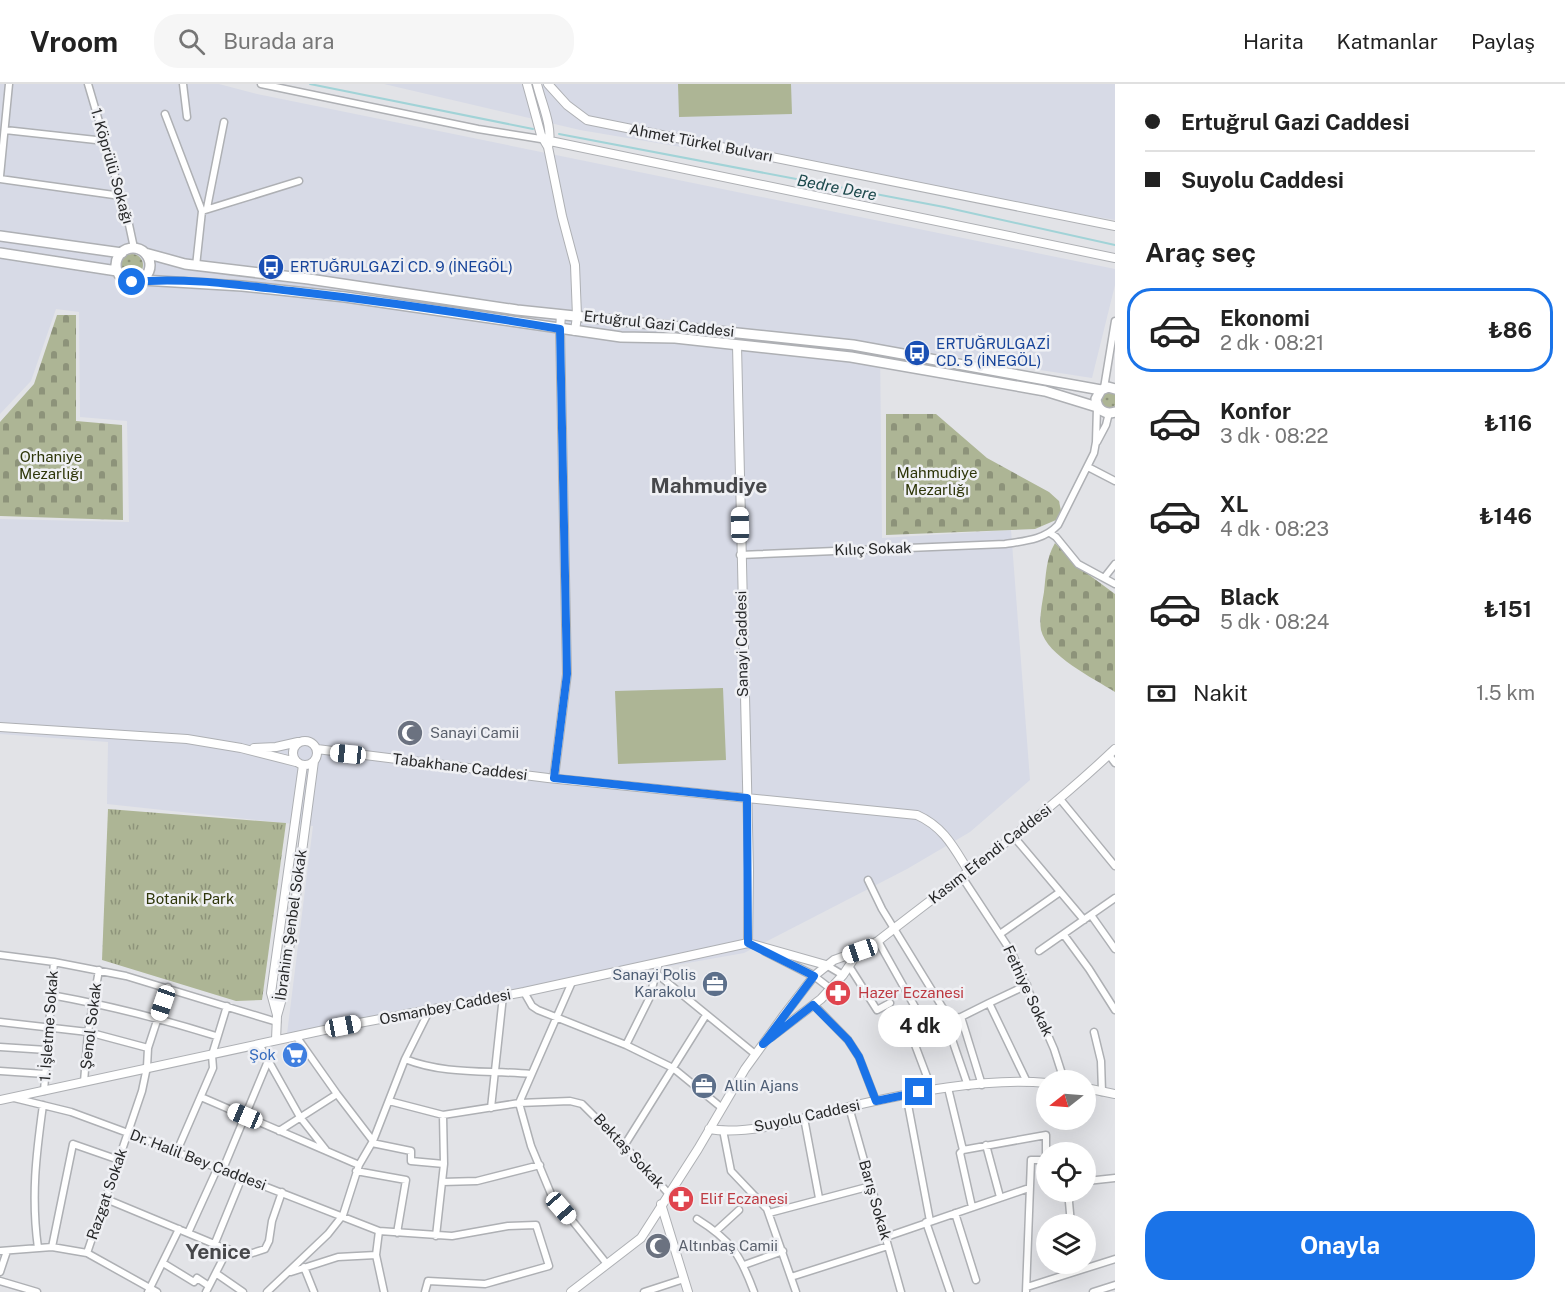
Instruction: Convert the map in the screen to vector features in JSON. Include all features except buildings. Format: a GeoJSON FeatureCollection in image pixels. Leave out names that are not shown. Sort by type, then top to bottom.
{"type":"FeatureCollection","features":[{"type":"Feature","properties":{"kind":"main road"},"geometry":{"type":"LineString","coordinates":[[0,236],[122,253],[134,248],[145,253],[150,262],[149,272],[142,280],[128,281],[120,276],[117,271],[117,261],[122,253]]}},
{"type":"Feature","properties":{"kind":"main road"},"geometry":{"type":"LineString","coordinates":[[0,253],[117,271]]}},
{"type":"Feature","properties":{"kind":"main road","name":"Ertuğrul Gazi Caddesi"},"geometry":{"type":"LineString","coordinates":[[145,253],[172,262],[196,266],[309,279],[561,315],[853,345],[1103,389],[1115,389]]}},
{"type":"Feature","properties":{"kind":"main road","name":"Ertuğrul Gazi Caddesi"},"geometry":{"type":"LineString","coordinates":[[142,280],[242,286],[345,297],[621,337],[675,338],[863,358],[1045,391],[1113,414]]}},
{"type":"Feature","properties":{"kind":"main road"},"geometry":{"type":"LineString","coordinates":[[736,345],[737,333]]}},
{"type":"Feature","properties":{"kind":"main road"},"geometry":{"type":"LineString","coordinates":[[1097,407],[1096,396],[1103,389]]}},
{"type":"Feature","properties":{"kind":"street"},"geometry":{"type":"LineString","coordinates":[[9,84],[0,177],[121,196]]}},
{"type":"Feature","properties":{"kind":"street","name":"1. Köprülü Sokağı"},"geometry":{"type":"LineString","coordinates":[[88,84],[134,248]]}},
{"type":"Feature","properties":{"kind":"street"},"geometry":{"type":"LineString","coordinates":[[183,84],[187,117]]}},
{"type":"Feature","properties":{"kind":"street"},"geometry":{"type":"LineString","coordinates":[[261,84],[547,142]]}},
{"type":"Feature","properties":{"kind":"street"},"geometry":{"type":"LineString","coordinates":[[547,142],[528,87],[537,84],[562,216],[575,265],[577,316],[575,331]]}},
{"type":"Feature","properties":{"kind":"street","name":"Ahmet Türkel Bulvarı"},"geometry":{"type":"LineString","coordinates":[[548,84],[567,105],[587,120],[1115,226]]}},
{"type":"Feature","properties":{"kind":"street"},"geometry":{"type":"LineString","coordinates":[[165,114],[204,210]]}},
{"type":"Feature","properties":{"kind":"street"},"geometry":{"type":"LineString","coordinates":[[196,266],[204,210],[224,122]]}},
{"type":"Feature","properties":{"kind":"street"},"geometry":{"type":"LineString","coordinates":[[4,130],[105,141]]}},
{"type":"Feature","properties":{"kind":"street","name":"Ahmet Türkel Bulvarı"},"geometry":{"type":"LineString","coordinates":[[547,142],[1115,258]]}},
{"type":"Feature","properties":{"kind":"street"},"geometry":{"type":"LineString","coordinates":[[204,210],[299,181]]}},
{"type":"Feature","properties":{"kind":"street"},"geometry":{"type":"LineString","coordinates":[[554,778],[567,674],[561,315]]}},
{"type":"Feature","properties":{"kind":"street"},"geometry":{"type":"LineString","coordinates":[[1103,389],[1115,321]]}},
{"type":"Feature","properties":{"kind":"street","name":"Sanayi Caddesi"},"geometry":{"type":"LineString","coordinates":[[736,345],[747,798],[748,943]]}},
{"type":"Feature","properties":{"kind":"street"},"geometry":{"type":"LineString","coordinates":[[1096,442],[1097,407]]}},
{"type":"Feature","properties":{"kind":"street"},"geometry":{"type":"LineString","coordinates":[[1113,414],[1096,442],[1088,467],[1058,525],[1050,533],[1078,564],[1115,584]]}},
{"type":"Feature","properties":{"kind":"street"},"geometry":{"type":"LineString","coordinates":[[1088,467],[1115,482]]}},
{"type":"Feature","properties":{"kind":"street","name":"Kılıç Sokak"},"geometry":{"type":"LineString","coordinates":[[740,555],[1005,544],[1032,540],[1050,533]]}},
{"type":"Feature","properties":{"kind":"street"},"geometry":{"type":"LineString","coordinates":[[1104,578],[1115,564]]}},
{"type":"Feature","properties":{"kind":"street"},"geometry":{"type":"LineString","coordinates":[[0,727],[187,739],[240,748],[300,763],[314,761],[317,750],[309,742],[276,747],[240,748]]}},
{"type":"Feature","properties":{"kind":"street"},"geometry":{"type":"LineString","coordinates":[[300,763],[294,750],[302,742]]}},
{"type":"Feature","properties":{"kind":"street","name":"Tabakhane Caddesi"},"geometry":{"type":"LineString","coordinates":[[317,750],[554,778],[917,816],[931,822],[948,839],[965,874]]}},
{"type":"Feature","properties":{"kind":"street"},"geometry":{"type":"LineString","coordinates":[[1112,752],[1115,763]]}},
{"type":"Feature","properties":{"kind":"street","name":"Kasım Efendi Caddesi"},"geometry":{"type":"LineString","coordinates":[[571,1292],[641,1238],[755,1054],[814,976],[826,965],[860,951],[894,929],[1014,837],[1112,752]]}},
{"type":"Feature","properties":{"kind":"street","name":"İbrahim Şenbel Sokak"},"geometry":{"type":"LineString","coordinates":[[277,1019],[283,995],[314,761]]}},
{"type":"Feature","properties":{"kind":"street","name":"İbrahim Şenbel Sokak"},"geometry":{"type":"LineString","coordinates":[[277,1019],[271,993],[300,763]]}},
{"type":"Feature","properties":{"kind":"street"},"geometry":{"type":"LineString","coordinates":[[1060,799],[1115,867]]}},
{"type":"Feature","properties":{"kind":"street"},"geometry":{"type":"LineString","coordinates":[[1014,837],[1084,920]]}},
{"type":"Feature","properties":{"kind":"street","name":"Fethiye Sokak"},"geometry":{"type":"LineString","coordinates":[[965,874],[1012,952],[1054,1048],[1061,1070]]}},
{"type":"Feature","properties":{"kind":"street"},"geometry":{"type":"LineString","coordinates":[[868,880],[882,909],[947,1018],[968,1086]]}},
{"type":"Feature","properties":{"kind":"street"},"geometry":{"type":"LineString","coordinates":[[1000,934],[1060,892]]}},
{"type":"Feature","properties":{"kind":"street"},"geometry":{"type":"LineString","coordinates":[[285,895],[296,897]]}},
{"type":"Feature","properties":{"kind":"street"},"geometry":{"type":"LineString","coordinates":[[1039,951],[1114,901]]}},
{"type":"Feature","properties":{"kind":"street"},"geometry":{"type":"LineString","coordinates":[[1091,915],[1115,949]]}},
{"type":"Feature","properties":{"kind":"street"},"geometry":{"type":"LineString","coordinates":[[1064,935],[1115,1010]]}},
{"type":"Feature","properties":{"kind":"street"},"geometry":{"type":"LineString","coordinates":[[878,940],[924,1023]]}},
{"type":"Feature","properties":{"kind":"street"},"geometry":{"type":"LineString","coordinates":[[748,943],[814,976],[831,989]]}},
{"type":"Feature","properties":{"kind":"street","name":"Osmanbey Caddesi"},"geometry":{"type":"LineString","coordinates":[[0,1100],[147,1067],[524,992],[748,943],[826,965]]}},
{"type":"Feature","properties":{"kind":"street","name":"Kasım Efendi Caddesi"},"geometry":{"type":"LineString","coordinates":[[763,1044],[831,989],[860,951]]}},
{"type":"Feature","properties":{"kind":"street"},"geometry":{"type":"LineString","coordinates":[[0,955],[99,970],[168,987],[277,1019],[276,1040]]}},
{"type":"Feature","properties":{"kind":"street","name":"1. İşletme Sokak"},"geometry":{"type":"LineString","coordinates":[[44,1091],[54,962]]}},
{"type":"Feature","properties":{"kind":"street"},"geometry":{"type":"LineString","coordinates":[[626,1045],[649,999],[659,963]]}},
{"type":"Feature","properties":{"kind":"street"},"geometry":{"type":"LineString","coordinates":[[826,965],[843,975]]}},
{"type":"Feature","properties":{"kind":"street"},"geometry":{"type":"LineString","coordinates":[[849,966],[877,1010],[890,1003]]}},
{"type":"Feature","properties":{"kind":"street","name":"Şenol Sokak"},"geometry":{"type":"LineString","coordinates":[[84,1082],[92,1002],[99,970]]}},
{"type":"Feature","properties":{"kind":"street"},"geometry":{"type":"LineString","coordinates":[[657,974],[755,1054]]}},
{"type":"Feature","properties":{"kind":"street"},"geometry":{"type":"LineString","coordinates":[[572,982],[519,1103],[531,1146],[547,1186],[556,1201],[608,1264]]}},
{"type":"Feature","properties":{"kind":"street"},"geometry":{"type":"LineString","coordinates":[[932,1090],[909,1029],[924,1023],[961,1017],[1027,985]]}},
{"type":"Feature","properties":{"kind":"street","name":"Razgat Sokak"},"geometry":{"type":"LineString","coordinates":[[87,1253],[142,1091],[148,1048],[168,987]]}},
{"type":"Feature","properties":{"kind":"street"},"geometry":{"type":"LineString","coordinates":[[524,992],[532,1006],[626,1045],[673,1068],[722,1108]]}},
{"type":"Feature","properties":{"kind":"street"},"geometry":{"type":"LineString","coordinates":[[51,995],[158,1018],[216,1036]]}},
{"type":"Feature","properties":{"kind":"street"},"geometry":{"type":"LineString","coordinates":[[491,1108],[503,996]]}},
{"type":"Feature","properties":{"kind":"street"},"geometry":{"type":"LineString","coordinates":[[989,1003],[1027,1082]]}},
{"type":"Feature","properties":{"kind":"street"},"geometry":{"type":"LineString","coordinates":[[813,1005],[848,1040],[865,1071],[876,1101]]}},
{"type":"Feature","properties":{"kind":"street"},"geometry":{"type":"LineString","coordinates":[[177,1151],[213,1068],[212,1054],[216,1036],[227,1006]]}},
{"type":"Feature","properties":{"kind":"street"},"geometry":{"type":"LineString","coordinates":[[267,1292],[328,1234],[343,1215],[358,1168],[373,1142],[405,1059],[430,1009]]}},
{"type":"Feature","properties":{"kind":"street"},"geometry":{"type":"LineString","coordinates":[[624,1146],[706,1015]]}},
{"type":"Feature","properties":{"kind":"street"},"geometry":{"type":"LineString","coordinates":[[961,1017],[982,1085]]}},
{"type":"Feature","properties":{"kind":"street"},"geometry":{"type":"LineString","coordinates":[[0,1022],[88,1032],[148,1048]]}},
{"type":"Feature","properties":{"kind":"street"},"geometry":{"type":"LineString","coordinates":[[1094,1032],[1101,1061],[1102,1092]]}},
{"type":"Feature","properties":{"kind":"street"},"geometry":{"type":"LineString","coordinates":[[296,1036],[373,1142],[411,1151],[411,1161],[444,1164]]}},
{"type":"Feature","properties":{"kind":"street"},"geometry":{"type":"LineString","coordinates":[[259,1044],[300,1117],[327,1151]]}},
{"type":"Feature","properties":{"kind":"street"},"geometry":{"type":"LineString","coordinates":[[0,1047],[47,1050]]}},
{"type":"Feature","properties":{"kind":"street"},"geometry":{"type":"LineString","coordinates":[[405,1059],[425,1067],[531,1074]]}},
{"type":"Feature","properties":{"kind":"street"},"geometry":{"type":"LineString","coordinates":[[189,1233],[245,1116],[268,1061]]}},
{"type":"Feature","properties":{"kind":"street"},"geometry":{"type":"LineString","coordinates":[[0,1071],[45,1074]]}},
{"type":"Feature","properties":{"kind":"street","name":"Suyolu Caddesi"},"geometry":{"type":"LineString","coordinates":[[709,1129],[756,1128],[932,1090],[1036,1082]]}},
{"type":"Feature","properties":{"kind":"street"},"geometry":{"type":"LineString","coordinates":[[948,1088],[963,1150],[960,1153],[972,1207]]}},
{"type":"Feature","properties":{"kind":"street"},"geometry":{"type":"LineString","coordinates":[[1096,1090],[1115,1094]]}},
{"type":"Feature","properties":{"kind":"street"},"geometry":{"type":"LineString","coordinates":[[279,1131],[337,1094]]}},
{"type":"Feature","properties":{"kind":"street"},"geometry":{"type":"LineString","coordinates":[[906,1094],[928,1222],[950,1292]]}},
{"type":"Feature","properties":{"kind":"street","name":"Dr. Halil Bey Caddesi"},"geometry":{"type":"LineString","coordinates":[[14,1097],[71,1112],[343,1215],[379,1231],[452,1236],[520,1224],[536,1225],[549,1266],[485,1284]]}},
{"type":"Feature","properties":{"kind":"street"},"geometry":{"type":"LineString","coordinates":[[201,1097],[327,1151],[358,1168],[406,1180],[397,1233]]}},
{"type":"Feature","properties":{"kind":"street"},"geometry":{"type":"LineString","coordinates":[[389,1101],[443,1115],[444,1164],[436,1236]]}},
{"type":"Feature","properties":{"kind":"street","name":"Bektaş Sokak"},"geometry":{"type":"LineString","coordinates":[[443,1115],[519,1103],[570,1101],[582,1104],[668,1194]]}},
{"type":"Feature","properties":{"kind":"street"},"geometry":{"type":"LineString","coordinates":[[38,1248],[34,1199],[36,1153],[43,1105]]}},
{"type":"Feature","properties":{"kind":"street","name":"Barış Sokak"},"geometry":{"type":"LineString","coordinates":[[849,1107],[901,1292]]}},
{"type":"Feature","properties":{"kind":"street"},"geometry":{"type":"LineString","coordinates":[[804,1118],[819,1198]]}},
{"type":"Feature","properties":{"kind":"street"},"geometry":{"type":"LineString","coordinates":[[723,1130],[731,1171],[769,1213],[796,1292]]}},
{"type":"Feature","properties":{"kind":"street"},"geometry":{"type":"LineString","coordinates":[[963,1150],[1046,1135],[1046,1142]]}},
{"type":"Feature","properties":{"kind":"street"},"geometry":{"type":"LineString","coordinates":[[52,1246],[73,1144],[119,1160]]}},
{"type":"Feature","properties":{"kind":"street"},"geometry":{"type":"LineString","coordinates":[[986,1145],[1000,1197]]}},
{"type":"Feature","properties":{"kind":"street"},"geometry":{"type":"LineString","coordinates":[[1036,1160],[1031,1160],[1026,1289],[1069,1274]]}},
{"type":"Feature","properties":{"kind":"street"},"geometry":{"type":"LineString","coordinates":[[442,1182],[477,1180],[540,1165]]}},
{"type":"Feature","properties":{"kind":"street"},"geometry":{"type":"LineString","coordinates":[[215,1243],[242,1176]]}},
{"type":"Feature","properties":{"kind":"street"},"geometry":{"type":"LineString","coordinates":[[1096,1180],[1115,1178]]}},
{"type":"Feature","properties":{"kind":"street"},"geometry":{"type":"LineString","coordinates":[[769,1213],[871,1186]]}},
{"type":"Feature","properties":{"kind":"street"},"geometry":{"type":"LineString","coordinates":[[886,1237],[1029,1188]]}},
{"type":"Feature","properties":{"kind":"street"},"geometry":{"type":"LineString","coordinates":[[106,1198],[243,1256],[265,1249],[282,1192]]}},
{"type":"Feature","properties":{"kind":"street"},"geometry":{"type":"LineString","coordinates":[[661,1203],[688,1292]]}},
{"type":"Feature","properties":{"kind":"street"},"geometry":{"type":"LineString","coordinates":[[716,1231],[739,1210]]}},
{"type":"Feature","properties":{"kind":"street"},"geometry":{"type":"LineString","coordinates":[[955,1213],[976,1280]]}},
{"type":"Feature","properties":{"kind":"street"},"geometry":{"type":"LineString","coordinates":[[697,1219],[716,1231],[737,1252],[754,1292]]}},
{"type":"Feature","properties":{"kind":"street"},"geometry":{"type":"LineString","coordinates":[[149,1290],[179,1229]]}},
{"type":"Feature","properties":{"kind":"street"},"geometry":{"type":"LineString","coordinates":[[379,1231],[376,1255],[384,1292]]}},
{"type":"Feature","properties":{"kind":"street"},"geometry":{"type":"LineString","coordinates":[[0,1272],[3,1251],[52,1246],[87,1253],[149,1290],[157,1292]]}},
{"type":"Feature","properties":{"kind":"street"},"geometry":{"type":"LineString","coordinates":[[791,1276],[888,1246]]}},
{"type":"Feature","properties":{"kind":"street"},"geometry":{"type":"LineString","coordinates":[[163,1263],[194,1282],[197,1278],[208,1289],[228,1249]]}},
{"type":"Feature","properties":{"kind":"street"},"geometry":{"type":"LineString","coordinates":[[744,1265],[783,1251]]}},
{"type":"Feature","properties":{"kind":"street"},"geometry":{"type":"LineString","coordinates":[[288,1273],[338,1257],[376,1255]]}},
{"type":"Feature","properties":{"kind":"street"},"geometry":{"type":"LineString","coordinates":[[1096,1265],[1115,1259]]}},
{"type":"Feature","properties":{"kind":"street"},"geometry":{"type":"LineString","coordinates":[[304,1268],[314,1292]]}},
{"type":"Feature","properties":{"kind":"street"},"geometry":{"type":"LineString","coordinates":[[217,1274],[243,1292]]}},
{"type":"Feature","properties":{"kind":"street"},"geometry":{"type":"LineString","coordinates":[[644,1292],[684,1279]]}},
{"type":"Feature","properties":{"kind":"street"},"geometry":{"type":"LineString","coordinates":[[425,1292],[428,1281],[431,1280],[485,1284],[486,1292]]}},
{"type":"Feature","properties":{"kind":"street"},"geometry":{"type":"LineString","coordinates":[[0,1281],[37,1292]]}},
{"type":"Feature","properties":{"kind":"street"},"geometry":{"type":"LineString","coordinates":[[1093,1292],[1115,1285]]}},
{"type":"Feature","properties":{"kind":"shaded area"},"geometry":{"type":"Polygon","coordinates":[[[0,84],[219,84],[257,94],[1115,269],[1115,285],[1092,378],[880,345],[882,538],[1011,530],[1030,780],[970,832],[907,869],[744,953],[287,1034],[313,826],[107,804],[108,742],[0,734],[0,519],[129,522],[127,421],[80,417],[79,312],[56,309],[31,381],[0,414],[0,84]]]}},
{"type":"Feature","properties":{"kind":"shaded area"},"geometry":{"type":"Polygon","coordinates":[[[384,84],[1115,84],[1115,220],[580,130],[384,84]]]}},
{"type":"Feature","properties":{"kind":"green space"},"geometry":{"type":"Polygon","coordinates":[[[678,84],[791,84],[792,114],[679,117],[678,84]]]}},
{"type":"Feature","properties":{"kind":"green space"},"geometry":{"type":"Polygon","coordinates":[[[132,254],[140,257],[143,265],[140,273],[132,276],[124,273],[121,265],[124,257],[132,254]]]}},
{"type":"Feature","properties":{"kind":"green space","name":"Orhaniye Mezarlığı"},"geometry":{"type":"Polygon","coordinates":[[[57,315],[76,315],[76,421],[122,425],[123,520],[0,516],[0,422],[34,384],[57,315]]]}},
{"type":"Feature","properties":{"kind":"green space"},"geometry":{"type":"Polygon","coordinates":[[[1106,393],[1114,395],[1115,404],[1112,407],[1106,407],[1102,403],[1102,397],[1106,393]]]}},
{"type":"Feature","properties":{"kind":"green space","name":"Mahmudiye Mezarlığı"},"geometry":{"type":"Polygon","coordinates":[[[886,414],[936,414],[987,458],[1049,492],[1059,501],[1061,511],[1056,520],[1035,529],[886,535],[886,414]]]}},
{"type":"Feature","properties":{"kind":"green space"},"geometry":{"type":"Polygon","coordinates":[[[1055,543],[1077,566],[1115,594],[1115,692],[1061,657],[1045,640],[1041,630],[1041,616],[1047,567],[1055,543]]]}},
{"type":"Feature","properties":{"kind":"green space"},"geometry":{"type":"Polygon","coordinates":[[[723,688],[726,760],[618,764],[615,691],[723,688]]]}},
{"type":"Feature","properties":{"kind":"green space","name":"Botanik Park"},"geometry":{"type":"Polygon","coordinates":[[[108,809],[286,823],[262,1000],[236,1001],[102,960],[108,809]]]}},
{"type":"Feature","properties":{"kind":"waterway","name":"Bedre Dere"},"geometry":{"type":"LineString","coordinates":[[310,84],[533,129]]}},
{"type":"Feature","properties":{"kind":"waterway","name":"Bedre Dere"},"geometry":{"type":"LineString","coordinates":[[559,134],[944,207],[1115,245]]}},
{"type":"Feature","properties":{"kind":"place","name":"ERTUĞRULGAZİ CD. 9 (İNEGÖL)"},"geometry":{"type":"Point","coordinates":[271,267]}},
{"type":"Feature","properties":{"kind":"place","name":"ERTUĞRULGAZİ CD. 5 (İNEGÖL)"},"geometry":{"type":"Point","coordinates":[917,353]}},
{"type":"Feature","properties":{"kind":"place","name":"Sanayi Camii"},"geometry":{"type":"Point","coordinates":[410,733]}},
{"type":"Feature","properties":{"kind":"place","name":"Sanayi Polis Karakolu"},"geometry":{"type":"Point","coordinates":[715,984]}},
{"type":"Feature","properties":{"kind":"place","name":"Hazer Eczanesi"},"geometry":{"type":"Point","coordinates":[838,993]}},
{"type":"Feature","properties":{"kind":"place","name":"Şok"},"geometry":{"type":"Point","coordinates":[295,1055]}},
{"type":"Feature","properties":{"kind":"place","name":"Allin Ajans"},"geometry":{"type":"Point","coordinates":[704,1086]}},
{"type":"Feature","properties":{"kind":"place","name":"Elif Eczanesi"},"geometry":{"type":"Point","coordinates":[681,1199]}},
{"type":"Feature","properties":{"kind":"place","name":"Altınbaş Camii"},"geometry":{"type":"Point","coordinates":[658,1246]}},
{"type":"Feature","properties":{"kind":"district","name":"Mahmudiye"},"geometry":{"type":"Point","coordinates":[709,486]}},
{"type":"Feature","properties":{"kind":"district","name":"Yenice"},"geometry":{"type":"Point","coordinates":[218,1252]}},
{"type":"Feature","properties":{"kind":"route"},"geometry":{"type":"LineString","coordinates":[[132,282],[142,280],[193,282],[345,297],[560,329],[567,674],[554,778],[747,798],[748,943],[814,976],[763,1044],[813,1005],[848,1040],[859,1057],[876,1101],[919,1092]]}}]}
